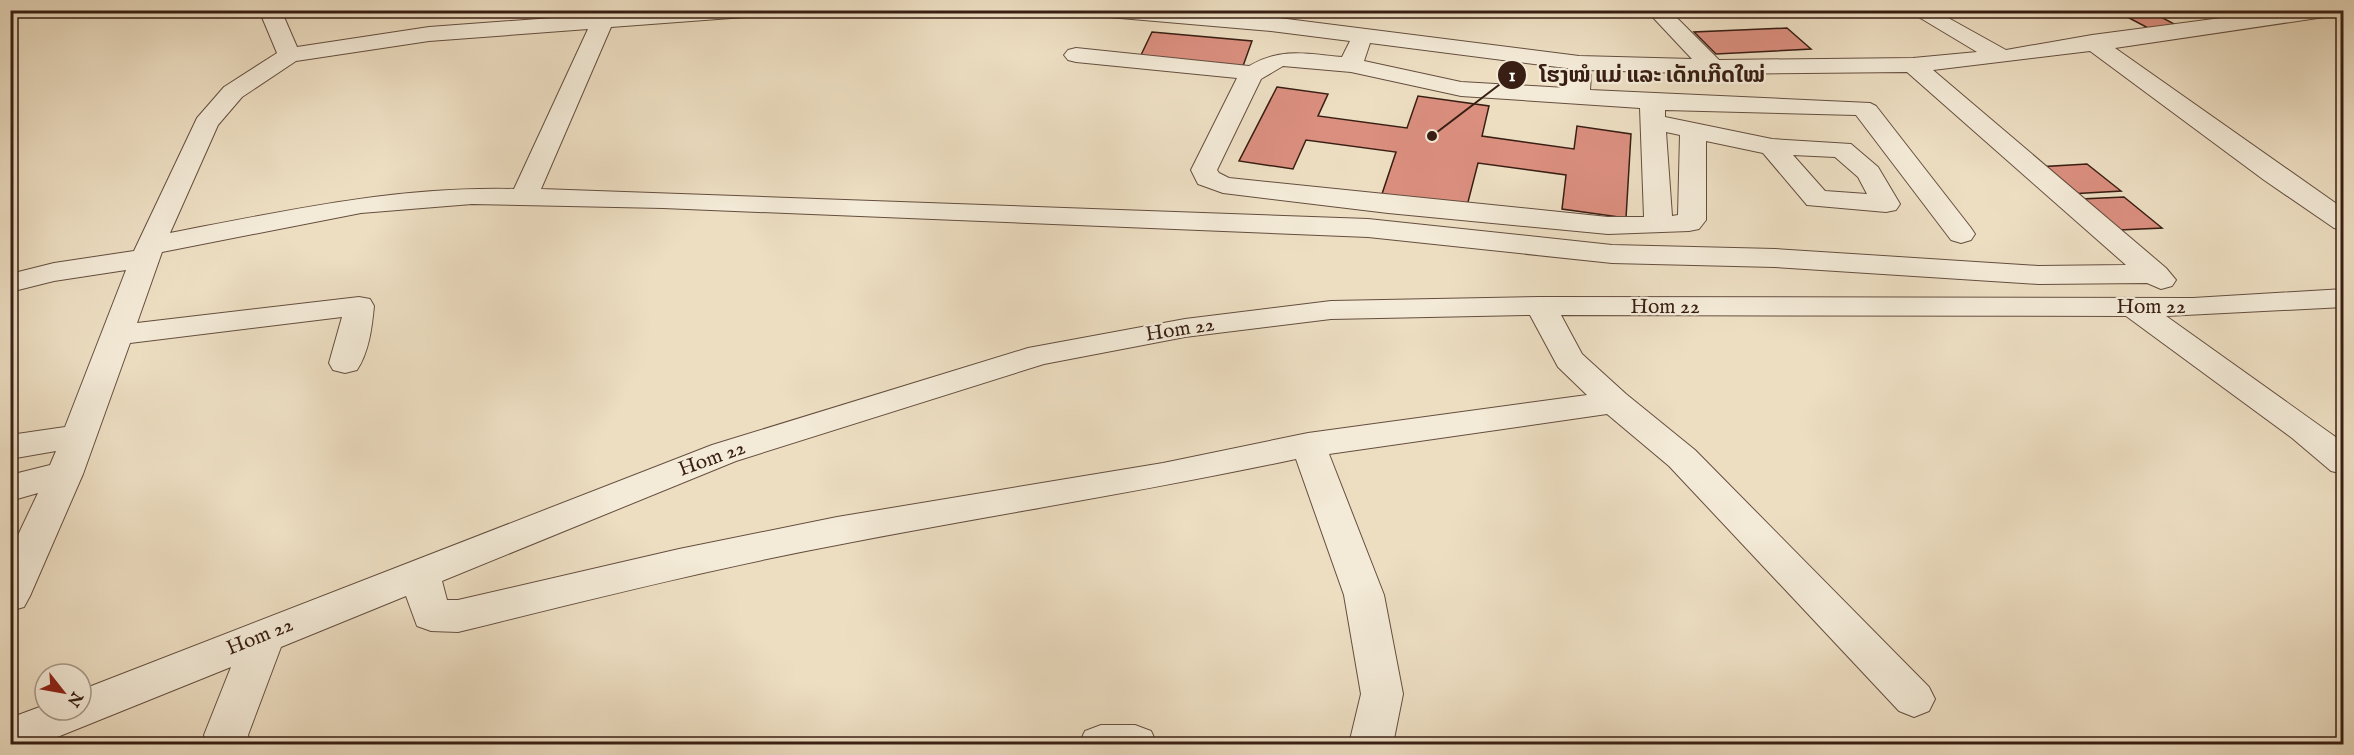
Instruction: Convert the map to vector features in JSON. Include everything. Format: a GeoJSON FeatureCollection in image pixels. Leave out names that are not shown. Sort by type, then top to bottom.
{"type":"FeatureCollection","features":[{"type":"Feature","properties":{"kind":"street"},"geometry":{"type":"LineString","coordinates":[[270,10],[289,55]]}},
{"type":"Feature","properties":{"kind":"street"},"geometry":{"type":"LineString","coordinates":[[10,596],[65,474],[148,252],[206,123],[233,92],[289,55],[429,34],[758,10]]}},
{"type":"Feature","properties":{"kind":"street"},"geometry":{"type":"LineString","coordinates":[[1097,10],[1266,17],[1362,37],[1579,63],[1713,67],[1913,65],[2002,57],[2092,42],[2331,10]]}},
{"type":"Feature","properties":{"kind":"street"},"geometry":{"type":"LineString","coordinates":[[1656,10],[1713,67]]}},
{"type":"Feature","properties":{"kind":"street"},"geometry":{"type":"LineString","coordinates":[[1917,10],[2002,57]]}},
{"type":"Feature","properties":{"kind":"street"},"geometry":{"type":"LineString","coordinates":[[523,198],[602,23]]}},
{"type":"Feature","properties":{"kind":"street"},"geometry":{"type":"LineString","coordinates":[[1351,64],[1362,37]]}},
{"type":"Feature","properties":{"kind":"street"},"geometry":{"type":"LineString","coordinates":[[2092,42],[2343,222]]}},
{"type":"Feature","properties":{"kind":"street"},"geometry":{"type":"LineString","coordinates":[[1076,55],[1253,73]]}},
{"type":"Feature","properties":{"kind":"street"},"geometry":{"type":"LineString","coordinates":[[1693,130],[1692,220],[1689,223],[1651,226],[1413,208],[1223,185],[1207,178],[1204,170],[1253,73],[1274,61],[1283,59],[1351,64],[1461,89],[1578,96],[1653,112],[1693,130],[1772,147]]}},
{"type":"Feature","properties":{"kind":"street"},"geometry":{"type":"LineString","coordinates":[[1578,96],[1579,63]]}},
{"type":"Feature","properties":{"kind":"street"},"geometry":{"type":"LineString","coordinates":[[1913,65],[2193,307]]}},
{"type":"Feature","properties":{"kind":"street"},"geometry":{"type":"LineString","coordinates":[[1653,112],[1861,108],[1867,111],[1961,234]]}},
{"type":"Feature","properties":{"kind":"street"},"geometry":{"type":"LineString","coordinates":[[1651,226],[1658,222],[1653,112]]}},
{"type":"Feature","properties":{"kind":"street"},"geometry":{"type":"LineString","coordinates":[[10,283],[361,204],[472,196],[663,200],[1368,228],[1612,254],[1775,258],[2038,275],[2155,274]]}},
{"type":"Feature","properties":{"kind":"street"},"geometry":{"type":"LineString","coordinates":[[1775,258],[1799,308]]}},
{"type":"Feature","properties":{"kind":"street","name":"Hom 22"},"geometry":{"type":"LineString","coordinates":[[93,705],[724,453],[1039,355],[1185,328],[1331,310],[1540,306],[2193,307],[2343,298]]}},
{"type":"Feature","properties":{"kind":"street"},"geometry":{"type":"LineString","coordinates":[[117,335],[359,306],[356,328],[345,363]]}},
{"type":"Feature","properties":{"kind":"street"},"geometry":{"type":"LineString","coordinates":[[1540,306],[1569,360],[1614,402],[1682,458],[1914,699]]}},
{"type":"Feature","properties":{"kind":"street"},"geometry":{"type":"LineString","coordinates":[[2133,307],[2304,430],[2343,462]]}},
{"type":"Feature","properties":{"kind":"street"},"geometry":{"type":"LineString","coordinates":[[421,574],[431,615],[458,616],[679,563],[837,531],[1163,475],[1308,445],[1614,402]]}},
{"type":"Feature","properties":{"kind":"street"},"geometry":{"type":"LineString","coordinates":[[10,447],[80,436]]}},
{"type":"Feature","properties":{"kind":"street"},"geometry":{"type":"LineString","coordinates":[[1308,445],[1364,595],[1382,694],[1371,744]]}},
{"type":"Feature","properties":{"kind":"street"},"geometry":{"type":"LineString","coordinates":[[10,488],[65,474]]}},
{"type":"Feature","properties":{"kind":"street"},"geometry":{"type":"LineString","coordinates":[[229,744],[226,735],[264,636]]}},
{"type":"Feature","properties":{"kind":"street","name":"Hom 22"},"geometry":{"type":"LineString","coordinates":[[10,737],[49,722]]}},
{"type":"Feature","properties":{"kind":"street"},"geometry":{"type":"LineString","coordinates":[[1101,744],[1136,744]]}},
{"type":"Feature","properties":{"kind":"building"},"geometry":{"type":"Polygon","coordinates":[[[2114,10],[2148,10],[2176,25],[2148,28],[2114,10]]]}},
{"type":"Feature","properties":{"kind":"building"},"geometry":{"type":"Polygon","coordinates":[[[1787,28],[1811,49],[1716,54],[1694,32],[1787,28]]]}},
{"type":"Feature","properties":{"kind":"building"},"geometry":{"type":"Polygon","coordinates":[[[1152,32],[1252,41],[1243,66],[1140,57],[1152,32]]]}},
{"type":"Feature","properties":{"kind":"building"},"geometry":{"type":"Polygon","coordinates":[[[1277,87],[1328,94],[1318,116],[1407,128],[1418,96],[1489,106],[1482,136],[1574,149],[1577,126],[1631,134],[1626,218],[1562,209],[1566,175],[1478,163],[1467,206],[1382,194],[1396,152],[1306,140],[1293,169],[1239,161],[1277,87]]]}},
{"type":"Feature","properties":{"kind":"building"},"geometry":{"type":"Polygon","coordinates":[[[2087,164],[2121,191],[2069,194],[2037,167],[2087,164]]]}},
{"type":"Feature","properties":{"kind":"building"},"geometry":{"type":"Polygon","coordinates":[[[2124,197],[2162,228],[2119,230],[2082,199],[2124,197]]]}},
{"type":"Feature","properties":{"kind":"place","name":"ໂຮງໝໍ ແມ່ ແລະ ເດັກເກີດໃໝ່"},"geometry":{"type":"Point","coordinates":[1432,136]}}]}
